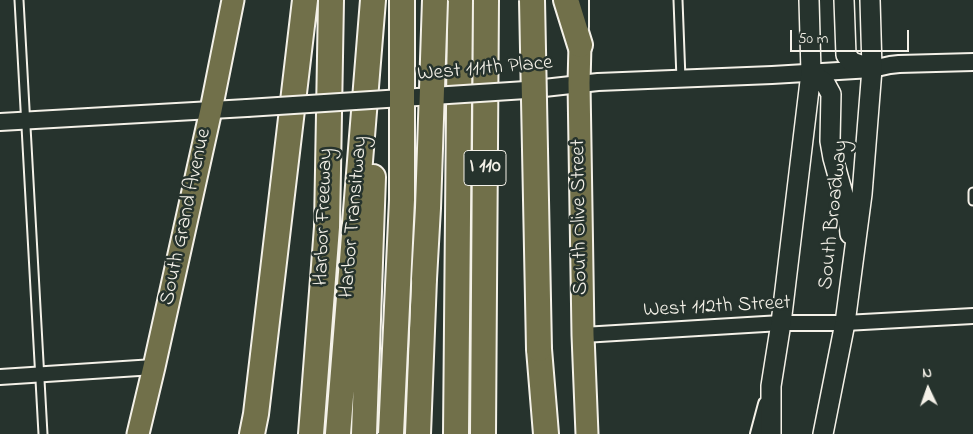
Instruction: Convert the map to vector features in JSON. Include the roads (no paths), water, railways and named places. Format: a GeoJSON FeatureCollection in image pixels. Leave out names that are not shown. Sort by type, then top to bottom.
{"type":"FeatureCollection","features":[{"type":"Feature","properties":{"kind":"highway"},"geometry":{"type":"LineString","coordinates":[[254,427],[305,0]]}},
{"type":"Feature","properties":{"kind":"highway","name":"Harbor Freeway"},"geometry":{"type":"LineString","coordinates":[[311,434],[327,227],[331,0]]}},
{"type":"Feature","properties":{"kind":"highway","name":"Harbor Transitway"},"geometry":{"type":"LineString","coordinates":[[338,434],[373,0]]}},
{"type":"Feature","properties":{"kind":"highway"},"geometry":{"type":"LineString","coordinates":[[364,434],[380,0]]}},
{"type":"Feature","properties":{"kind":"highway"},"geometry":{"type":"LineString","coordinates":[[391,434],[402,200],[402,0]]}},
{"type":"Feature","properties":{"kind":"highway"},"geometry":{"type":"LineString","coordinates":[[418,434],[435,0]]}},
{"type":"Feature","properties":{"kind":"highway"},"geometry":{"type":"LineString","coordinates":[[456,434],[460,0]]}},
{"type":"Feature","properties":{"kind":"highway","name":"I 110"},"geometry":{"type":"LineString","coordinates":[[483,434],[486,0]]}},
{"type":"Feature","properties":{"kind":"highway"},"geometry":{"type":"LineString","coordinates":[[532,0],[539,349],[538,434]]}},
{"type":"Feature","properties":{"kind":"highway"},"geometry":{"type":"LineString","coordinates":[[566,0],[580,45]]}},
{"type":"Feature","properties":{"kind":"highway"},"geometry":{"type":"LineString","coordinates":[[423,434],[424,279]]}},
{"type":"Feature","properties":{"kind":"highway"},"geometry":{"type":"LineString","coordinates":[[539,349],[546,434]]}},
{"type":"Feature","properties":{"kind":"main road","name":"South Grand Avenue"},"geometry":{"type":"LineString","coordinates":[[138,434],[211,110],[233,0]]}},
{"type":"Feature","properties":{"kind":"main road","name":"South Broadway"},"geometry":{"type":"LineString","coordinates":[[771,434],[771,386],[781,323],[811,73],[809,0]]}},
{"type":"Feature","properties":{"kind":"main road"},"geometry":{"type":"LineString","coordinates":[[844,0],[846,55],[852,62],[872,69]]}},
{"type":"Feature","properties":{"kind":"main road","name":"South Broadway"},"geometry":{"type":"LineString","coordinates":[[824,434],[845,323],[862,194],[872,69],[870,0]]}},
{"type":"Feature","properties":{"kind":"main road","name":"South Olive Street"},"geometry":{"type":"LineString","coordinates":[[580,45],[586,434]]}},
{"type":"Feature","properties":{"kind":"main road"},"geometry":{"type":"LineString","coordinates":[[811,73],[825,83],[831,94],[830,141],[848,212],[853,265]]}},
{"type":"Feature","properties":{"kind":"street","name":"South Olive Street"},"geometry":{"type":"LineString","coordinates":[[580,45],[581,0]]}},
{"type":"Feature","properties":{"kind":"street","name":"West 111th Place"},"geometry":{"type":"LineString","coordinates":[[0,122],[526,90],[580,83],[811,73],[872,69],[899,64],[973,62]]}},
{"type":"Feature","properties":{"kind":"street","name":"West 112th Street"},"geometry":{"type":"LineString","coordinates":[[583,335],[781,323],[845,323],[973,316]]}},
{"type":"Feature","properties":{"kind":"street"},"geometry":{"type":"LineString","coordinates":[[0,376],[154,367]]}},
{"type":"Feature","properties":{"kind":"street"},"geometry":{"type":"LineString","coordinates":[[758,434],[771,386]]}},
{"type":"Feature","properties":{"kind":"lane"},"geometry":{"type":"LineString","coordinates":[[18,0],[43,434]]}},
{"type":"Feature","properties":{"kind":"lane"},"geometry":{"type":"LineString","coordinates":[[678,0],[681,79]]}},
{"type":"Feature","properties":{"kind":"lane"},"geometry":{"type":"LineString","coordinates":[[973,192],[973,201]]}}]}
